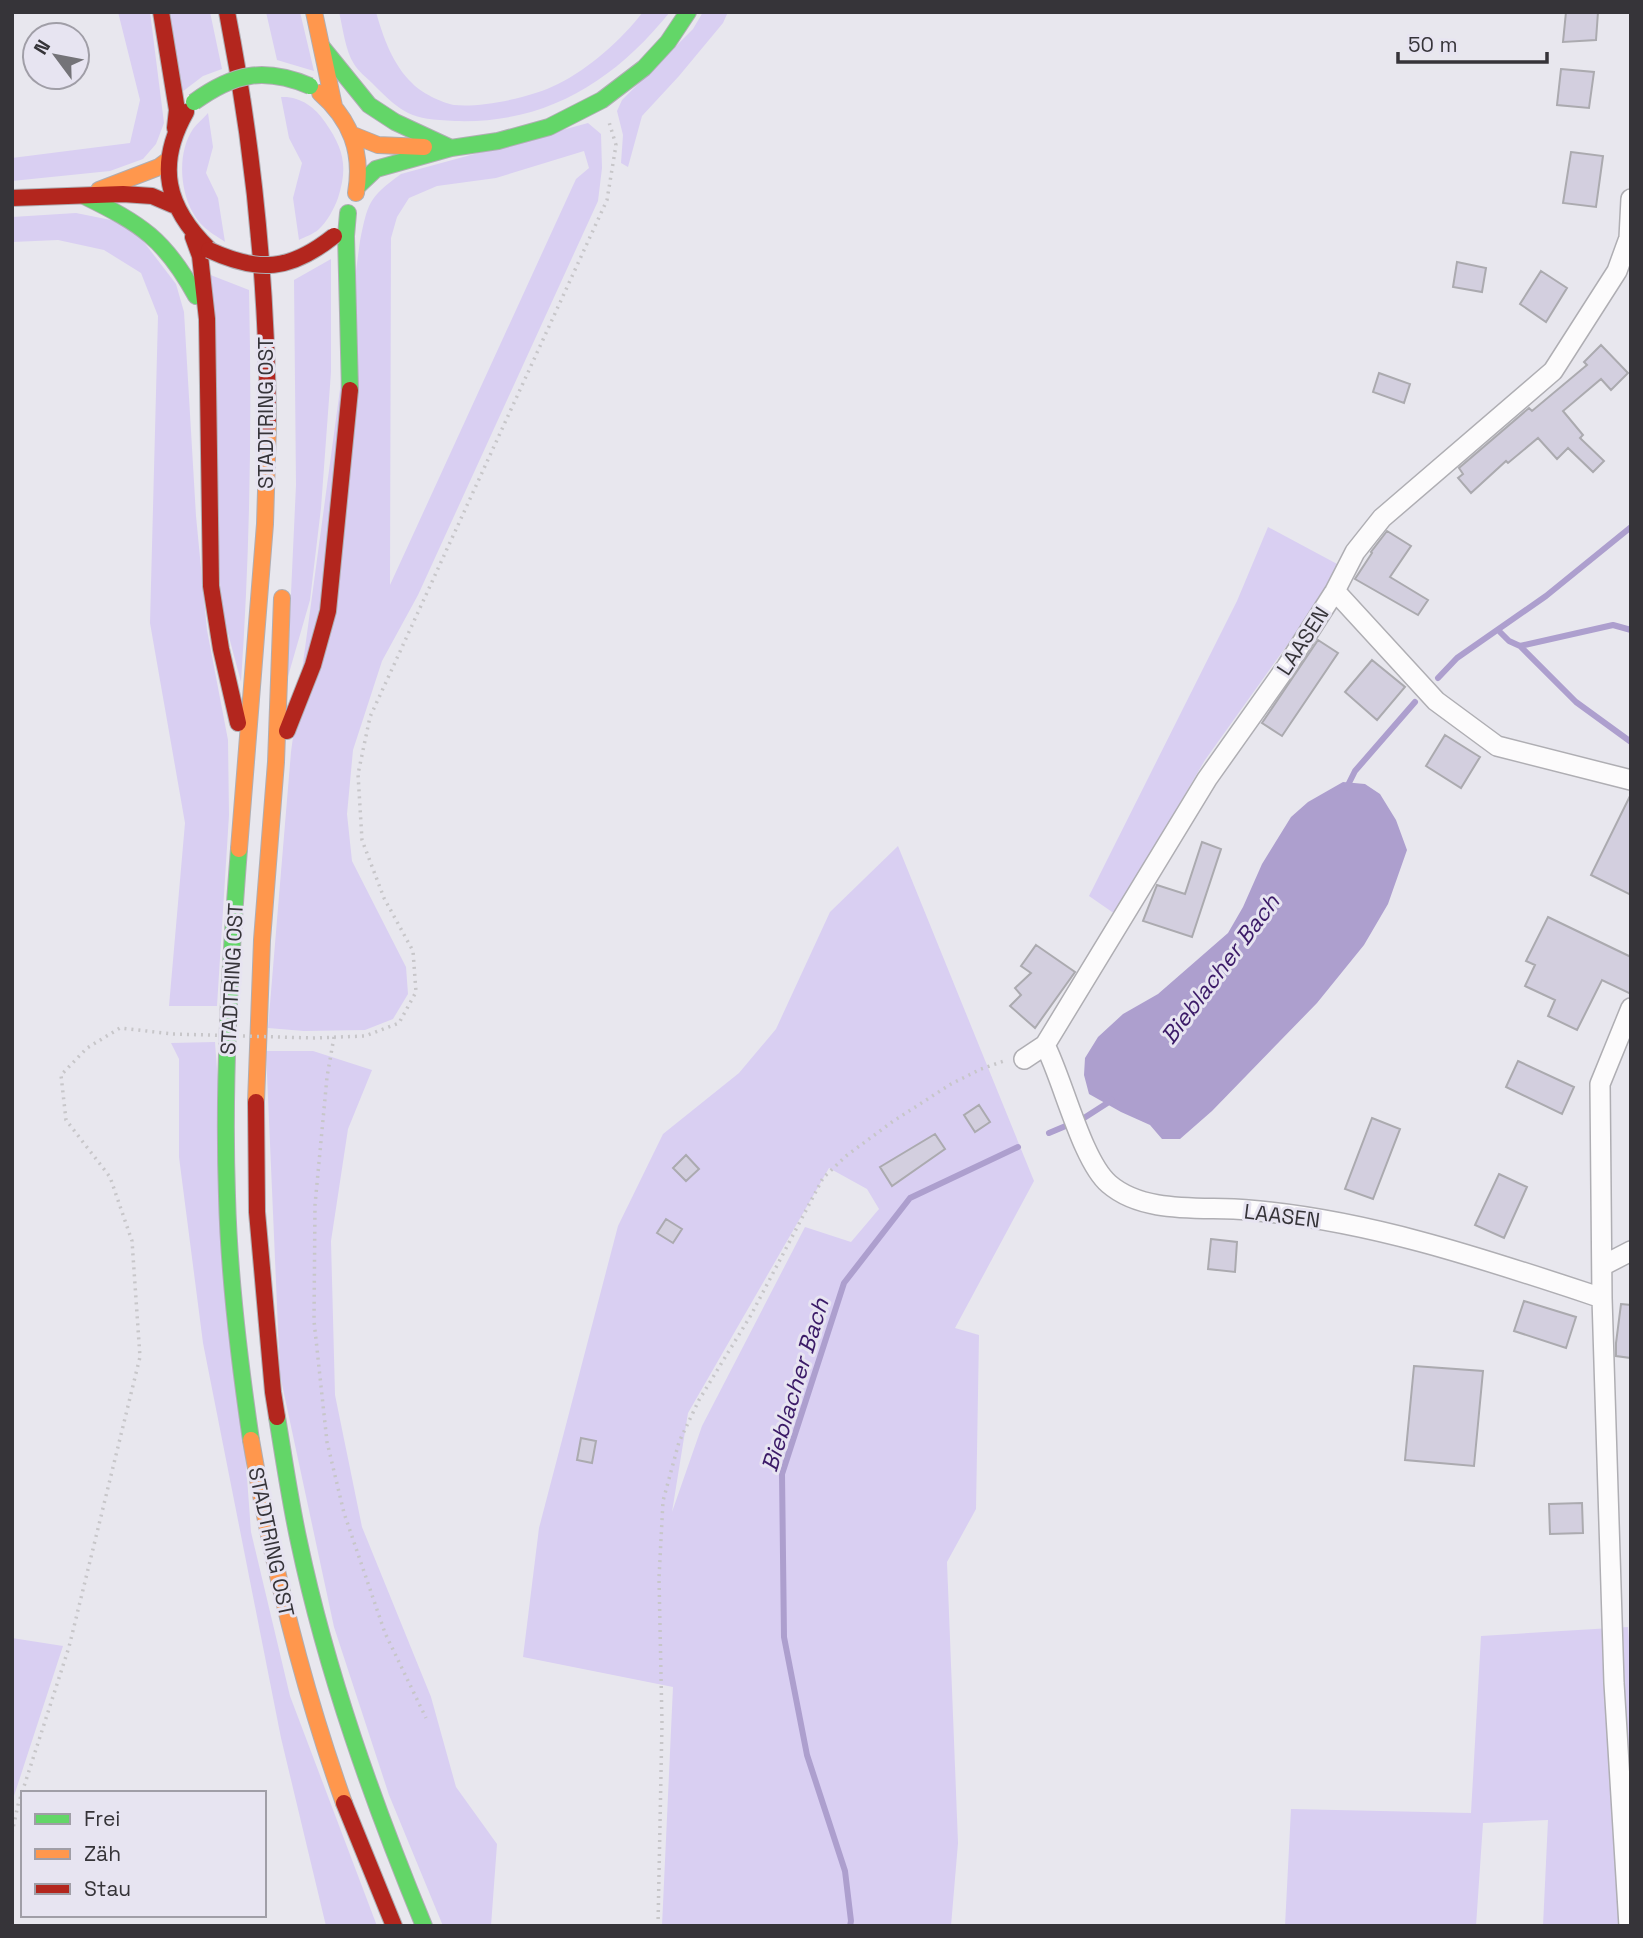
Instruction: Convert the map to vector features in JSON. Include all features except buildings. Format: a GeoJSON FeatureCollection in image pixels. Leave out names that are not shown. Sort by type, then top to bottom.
{"type":"FeatureCollection","features":[{"type":"Feature","properties":{"kind":"main road"},"geometry":{"type":"LineString","coordinates":[[160,12],[177,110],[176,128],[167,161],[167,182],[173,205],[194,237],[200,256],[207,319],[211,586],[221,649],[246,762]]}},
{"type":"Feature","properties":{"kind":"main road","name":"STADTRING OST"},"geometry":{"type":"LineString","coordinates":[[227,12],[254,173],[265,293],[269,398],[267,491],[231,970],[227,1196],[234,1303],[247,1422],[268,1535],[291,1636],[356,1837],[394,1926]]}},
{"type":"Feature","properties":{"kind":"main road"},"geometry":{"type":"LineString","coordinates":[[314,12],[334,106]]}},
{"type":"Feature","properties":{"kind":"main road"},"geometry":{"type":"LineString","coordinates":[[357,187],[376,169],[452,148],[498,141],[549,127],[602,100],[644,68],[668,42],[688,12]]}},
{"type":"Feature","properties":{"kind":"main road"},"geometry":{"type":"LineString","coordinates":[[322,47],[369,106],[395,122],[452,148]]}},
{"type":"Feature","properties":{"kind":"main road"},"geometry":{"type":"LineString","coordinates":[[257,61],[261,88]]}},
{"type":"Feature","properties":{"kind":"main road"},"geometry":{"type":"LineString","coordinates":[[176,128],[194,102],[222,83],[250,74],[282,76],[323,94],[353,135],[360,159],[357,187],[348,213],[334,236],[306,257],[274,267],[242,264],[209,250],[194,237]]}},
{"type":"Feature","properties":{"kind":"main road"},"geometry":{"type":"LineString","coordinates":[[353,135],[375,146],[452,148]]}},
{"type":"Feature","properties":{"kind":"main road"},"geometry":{"type":"LineString","coordinates":[[84,196],[159,167],[167,161]]}},
{"type":"Feature","properties":{"kind":"main road"},"geometry":{"type":"LineString","coordinates":[[84,196],[131,219],[154,235],[182,267],[207,319]]}},
{"type":"Feature","properties":{"kind":"main road"},"geometry":{"type":"LineString","coordinates":[[12,198],[152,196],[173,205]]}},
{"type":"Feature","properties":{"kind":"main road"},"geometry":{"type":"LineString","coordinates":[[276,762],[313,665],[328,611],[351,377],[346,236],[348,213]]}},
{"type":"Feature","properties":{"kind":"main road"},"geometry":{"type":"LineString","coordinates":[[280,248],[283,274]]}},
{"type":"Feature","properties":{"kind":"main road","name":"STADTRING OST"},"geometry":{"type":"LineString","coordinates":[[283,583],[276,762],[262,940],[257,1077],[257,1212],[273,1392],[299,1543],[332,1670],[387,1835],[424,1926]]}},
{"type":"Feature","properties":{"kind":"street","name":"LAASEN"},"geometry":{"type":"LineString","coordinates":[[1024,1059],[1045,1045],[1207,779],[1287,666],[1335,591],[1355,552],[1382,518],[1553,371],[1617,271],[1629,237],[1631,200]]}},
{"type":"Feature","properties":{"kind":"street","name":"LAASEN"},"geometry":{"type":"LineString","coordinates":[[1335,591],[1436,701],[1497,746],[1631,780]]}},
{"type":"Feature","properties":{"kind":"street"},"geometry":{"type":"LineString","coordinates":[[1628,1918],[1614,1683],[1602,1298],[1600,1084],[1631,1008]]}},
{"type":"Feature","properties":{"kind":"street","name":"LAASEN"},"geometry":{"type":"LineString","coordinates":[[1045,1045],[1094,1163],[1107,1182],[1123,1194],[1156,1204],[1247,1210],[1315,1219],[1381,1232],[1470,1254],[1602,1298]]}},
{"type":"Feature","properties":{"kind":"street"},"geometry":{"type":"LineString","coordinates":[[1602,1266],[1631,1251]]}},
{"type":"Feature","properties":{"kind":"path"},"geometry":{"type":"LineString","coordinates":[[23,1791],[69,1647],[140,1357],[132,1241],[110,1177],[66,1120],[61,1075],[87,1048],[120,1028],[173,1034],[313,1038],[365,1036],[399,1023],[416,992],[413,951],[384,898],[362,840],[358,774],[370,717],[607,200],[616,145],[602,100]]}},
{"type":"Feature","properties":{"kind":"path"},"geometry":{"type":"LineString","coordinates":[[334,1037],[327,1077],[315,1205],[314,1321],[327,1442],[344,1513],[385,1633],[426,1718]]}},
{"type":"Feature","properties":{"kind":"path"},"geometry":{"type":"LineString","coordinates":[[657,1926],[662,1723],[659,1578],[663,1501],[679,1442],[699,1400],[751,1315],[823,1178],[846,1156],[892,1122],[951,1084],[981,1069],[1008,1060],[1024,1059]]}},
{"type":"Feature","properties":{"kind":"path"},"geometry":{"type":"LineString","coordinates":[[12,1833],[21,1796]]}},
{"type":"Feature","properties":{"kind":"shaded area"},"geometry":{"type":"Polygon","coordinates":[[[118,12],[150,12],[164,123],[156,144],[143,159],[110,171],[12,181],[12,158],[130,143],[140,100],[118,12]]]}},
{"type":"Feature","properties":{"kind":"shaded area"},"geometry":{"type":"Polygon","coordinates":[[[168,12],[210,12],[222,69],[203,76],[182,92],[168,12]]]}},
{"type":"Feature","properties":{"kind":"shaded area"},"geometry":{"type":"Polygon","coordinates":[[[266,12],[300,12],[314,71],[277,60],[266,12]]]}},
{"type":"Feature","properties":{"kind":"shaded area"},"geometry":{"type":"Polygon","coordinates":[[[339,12],[376,12],[394,59],[412,83],[438,100],[454,105],[479,105],[535,93],[558,84],[604,52],[643,12],[670,12],[626,59],[576,94],[520,115],[455,121],[417,117],[400,109],[383,94],[351,58],[339,12]]]}},
{"type":"Feature","properties":{"kind":"shaded area"},"geometry":{"type":"Polygon","coordinates":[[[703,12],[728,12],[723,23],[642,116],[628,167],[621,163],[623,135],[617,111],[622,100],[693,29],[703,12]]]}},
{"type":"Feature","properties":{"kind":"shaded area"},"geometry":{"type":"Polygon","coordinates":[[[281,97],[301,101],[317,112],[336,141],[342,158],[343,177],[332,211],[318,230],[299,240],[293,198],[302,163],[289,138],[281,97]]]}},
{"type":"Feature","properties":{"kind":"shaded area"},"geometry":{"type":"Polygon","coordinates":[[[208,113],[213,147],[206,173],[218,198],[225,242],[195,217],[189,205],[183,179],[182,165],[187,140],[208,113]]]}},
{"type":"Feature","properties":{"kind":"shaded area"},"geometry":{"type":"Polygon","coordinates":[[[588,123],[601,134],[602,168],[598,201],[418,595],[382,661],[353,750],[347,814],[352,861],[406,967],[408,994],[393,1019],[365,1030],[304,1031],[268,1028],[291,752],[360,241],[371,202],[401,174],[588,123]],[[584,151],[496,178],[437,186],[409,198],[397,217],[391,238],[390,585],[576,179],[589,168],[584,151]]]}},
{"type":"Feature","properties":{"kind":"shaded area"},"geometry":{"type":"Polygon","coordinates":[[[76,213],[111,220],[137,233],[176,284],[184,312],[196,516],[207,630],[228,740],[229,815],[217,1006],[169,1006],[185,823],[150,623],[158,316],[141,273],[104,250],[58,240],[12,242],[12,217],[76,213]]]}},
{"type":"Feature","properties":{"kind":"shaded area"},"geometry":{"type":"Polygon","coordinates":[[[331,259],[331,372],[321,508],[310,600],[287,680],[296,485],[294,280],[331,259]]]}},
{"type":"Feature","properties":{"kind":"shaded area"},"geometry":{"type":"Polygon","coordinates":[[[208,274],[249,290],[249,486],[241,682],[221,607],[208,274]]]}},
{"type":"Feature","properties":{"kind":"shaded area"},"geometry":{"type":"Polygon","coordinates":[[[1268,527],[1339,565],[1323,595],[1205,760],[1115,914],[1089,896],[1237,601],[1268,527]]]}},
{"type":"Feature","properties":{"kind":"shaded area"},"geometry":{"type":"Polygon","coordinates":[[[898,846],[1034,1181],[955,1328],[979,1335],[976,1509],[947,1562],[958,1843],[951,1926],[662,1926],[673,1687],[523,1657],[539,1528],[618,1226],[663,1134],[739,1073],[776,1029],[830,912],[898,846]],[[829,1168],[688,1413],[672,1512],[702,1426],[805,1227],[851,1242],[879,1209],[867,1189],[829,1168]]]}},
{"type":"Feature","properties":{"kind":"shaded area"},"geometry":{"type":"Polygon","coordinates":[[[215,1042],[251,1532],[290,1696],[377,1926],[326,1926],[281,1738],[203,1343],[179,1157],[179,1059],[171,1043],[215,1042]]]}},
{"type":"Feature","properties":{"kind":"shaded area"},"geometry":{"type":"Polygon","coordinates":[[[266,1051],[313,1051],[372,1070],[348,1129],[331,1241],[335,1395],[362,1527],[431,1697],[456,1787],[497,1844],[491,1926],[443,1926],[389,1795],[334,1627],[280,1375],[266,1051]]]}},
{"type":"Feature","properties":{"kind":"shaded area"},"geometry":{"type":"Polygon","coordinates":[[[1628,1627],[1631,1667],[1631,1926],[1543,1926],[1548,1820],[1483,1823],[1476,1926],[1285,1926],[1291,1809],[1471,1813],[1481,1636],[1628,1627]]]}},
{"type":"Feature","properties":{"kind":"shaded area"},"geometry":{"type":"Polygon","coordinates":[[[12,1638],[63,1646],[12,1802],[12,1638]]]}},
{"type":"Feature","properties":{"kind":"water"},"geometry":{"type":"Polygon","coordinates":[[[1343,782],[1365,784],[1380,794],[1396,820],[1407,850],[1388,904],[1364,945],[1317,1003],[1212,1111],[1180,1139],[1162,1139],[1150,1125],[1089,1094],[1084,1075],[1085,1058],[1098,1037],[1123,1014],[1158,994],[1228,933],[1262,864],[1291,817],[1308,802],[1343,782]]]}},
{"type":"Feature","properties":{"kind":"waterway","name":"Bieblacher Bach"},"geometry":{"type":"LineString","coordinates":[[1438,678],[1457,658],[1546,596],[1631,527]]}},
{"type":"Feature","properties":{"kind":"waterway"},"geometry":{"type":"LineString","coordinates":[[1498,630],[1509,641],[1520,646],[1613,625],[1631,630]]}},
{"type":"Feature","properties":{"kind":"waterway"},"geometry":{"type":"LineString","coordinates":[[1520,646],[1576,702],[1631,742]]}},
{"type":"Feature","properties":{"kind":"waterway","name":"Bieblacher Bach"},"geometry":{"type":"LineString","coordinates":[[1347,787],[1355,771],[1415,702]]}},
{"type":"Feature","properties":{"kind":"waterway","name":"Bieblacher Bach"},"geometry":{"type":"LineString","coordinates":[[1084,1118],[1112,1100]]}},
{"type":"Feature","properties":{"kind":"waterway","name":"Bieblacher Bach"},"geometry":{"type":"LineString","coordinates":[[1049,1133],[1068,1125]]}},
{"type":"Feature","properties":{"kind":"waterway","name":"Bieblacher Bach"},"geometry":{"type":"LineString","coordinates":[[850,1926],[845,1871],[807,1755],[784,1637],[782,1474],[844,1283],[910,1198],[1018,1147]]}},
{"type":"Feature","properties":{"kind":"traffic: fast"},"geometry":{"type":"LineString","coordinates":[[357,187],[376,169],[451,148],[498,141],[549,127],[602,100],[644,68],[668,42],[688,12]]}},
{"type":"Feature","properties":{"kind":"traffic: fast"},"geometry":{"type":"LineString","coordinates":[[322,47],[369,105],[395,122],[451,148]]}},
{"type":"Feature","properties":{"kind":"traffic: fast"},"geometry":{"type":"LineString","coordinates":[[194,102],[223,85],[250,76],[278,76],[310,86]]}},
{"type":"Feature","properties":{"kind":"traffic: fast"},"geometry":{"type":"LineString","coordinates":[[84,196],[121,215],[150,235],[173,260],[196,296]]}},
{"type":"Feature","properties":{"kind":"traffic: fast"},"geometry":{"type":"LineString","coordinates":[[348,213],[346,236],[350,390]]}},
{"type":"Feature","properties":{"kind":"traffic: fast"},"geometry":{"type":"LineString","coordinates":[[239,849],[228,1022],[226,1153],[232,1288],[251,1440]]}},
{"type":"Feature","properties":{"kind":"traffic: fast"},"geometry":{"type":"LineString","coordinates":[[277,1417],[310,1591],[337,1689],[369,1785],[424,1926]]}},
{"type":"Feature","properties":{"kind":"traffic: slow"},"geometry":{"type":"LineString","coordinates":[[314,12],[334,106]]}},
{"type":"Feature","properties":{"kind":"traffic: slow"},"geometry":{"type":"LineString","coordinates":[[320,93],[340,114],[352,138],[358,164],[356,193]]}},
{"type":"Feature","properties":{"kind":"traffic: slow"},"geometry":{"type":"LineString","coordinates":[[353,135],[378,145],[424,147]]}},
{"type":"Feature","properties":{"kind":"traffic: slow"},"geometry":{"type":"LineString","coordinates":[[99,190],[159,167],[167,161]]}},
{"type":"Feature","properties":{"kind":"traffic: slow"},"geometry":{"type":"LineString","coordinates":[[239,849],[265,524],[268,424]]}},
{"type":"Feature","properties":{"kind":"traffic: slow"},"geometry":{"type":"LineString","coordinates":[[256,1102],[262,940],[276,762],[282,598]]}},
{"type":"Feature","properties":{"kind":"traffic: slow"},"geometry":{"type":"LineString","coordinates":[[251,1440],[268,1532],[290,1624],[344,1803]]}},
{"type":"Feature","properties":{"kind":"traffic: jam"},"geometry":{"type":"LineString","coordinates":[[161,12],[177,110],[175,128]]}},
{"type":"Feature","properties":{"kind":"traffic: jam"},"geometry":{"type":"LineString","coordinates":[[227,12],[252,166],[262,269],[268,424]]}},
{"type":"Feature","properties":{"kind":"traffic: jam"},"geometry":{"type":"LineString","coordinates":[[186,112],[171,150],[170,185],[183,217],[209,249]]}},
{"type":"Feature","properties":{"kind":"traffic: jam"},"geometry":{"type":"LineString","coordinates":[[12,198],[123,194],[152,196],[173,205]]}},
{"type":"Feature","properties":{"kind":"traffic: jam"},"geometry":{"type":"LineString","coordinates":[[209,250],[243,262],[274,265],[303,256],[334,236]]}},
{"type":"Feature","properties":{"kind":"traffic: jam"},"geometry":{"type":"LineString","coordinates":[[193,237],[200,256],[207,319],[211,586],[221,649],[238,723]]}},
{"type":"Feature","properties":{"kind":"traffic: jam"},"geometry":{"type":"LineString","coordinates":[[287,731],[313,665],[328,611],[350,390]]}},
{"type":"Feature","properties":{"kind":"traffic: jam"},"geometry":{"type":"LineString","coordinates":[[256,1102],[257,1212],[277,1417]]}},
{"type":"Feature","properties":{"kind":"traffic: jam"},"geometry":{"type":"LineString","coordinates":[[344,1803],[394,1926]]}}]}
